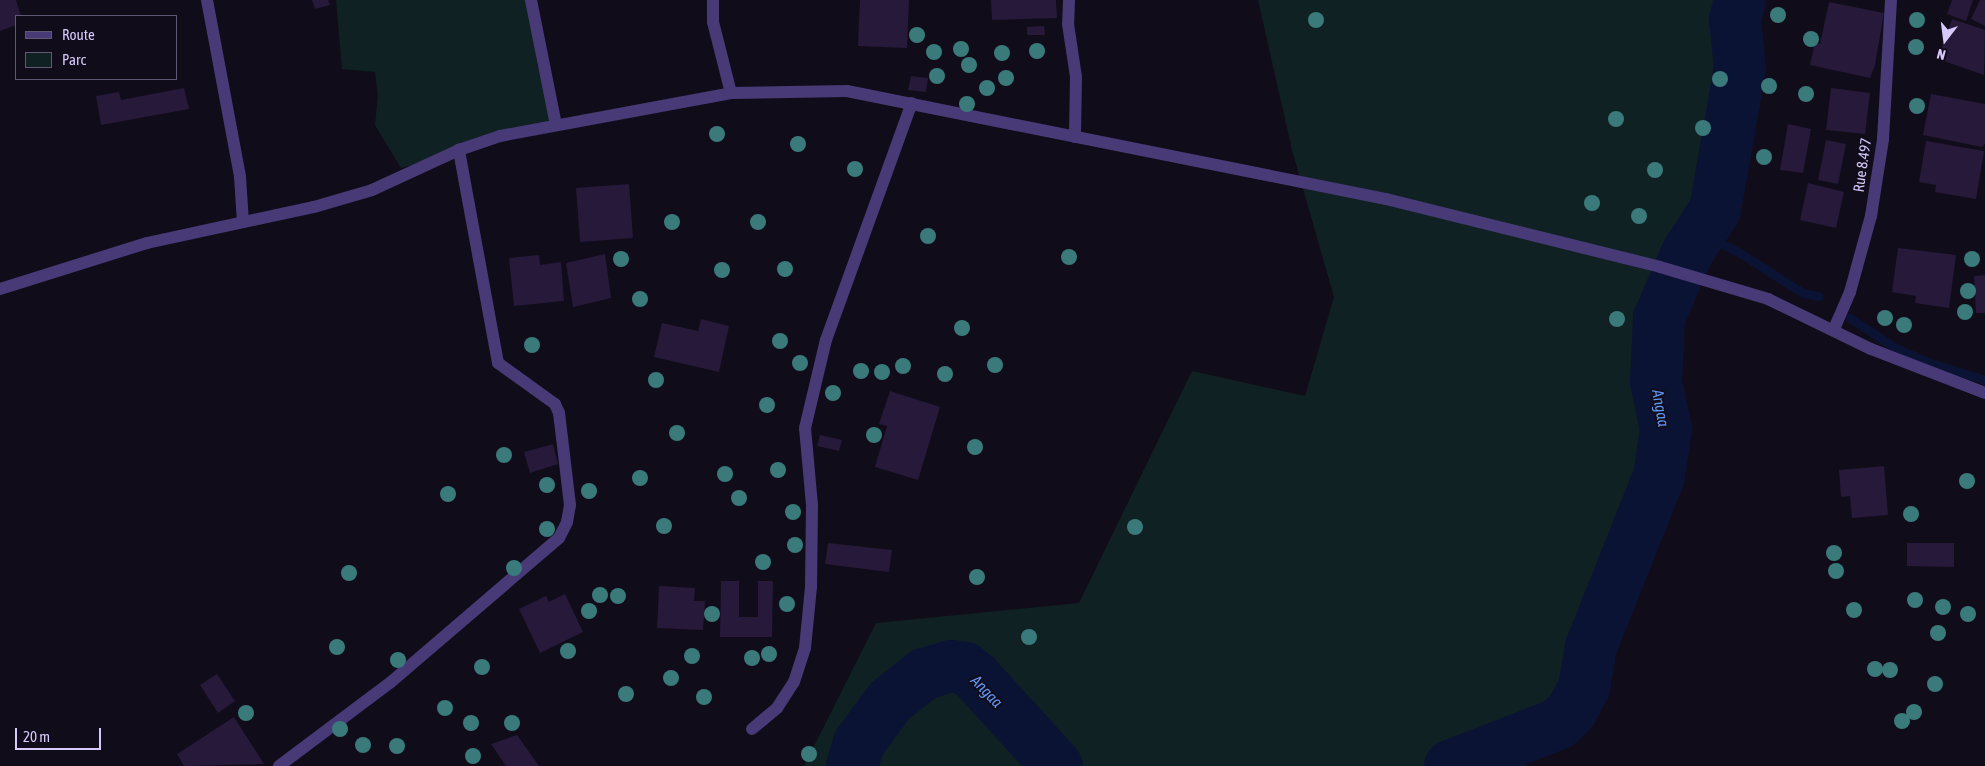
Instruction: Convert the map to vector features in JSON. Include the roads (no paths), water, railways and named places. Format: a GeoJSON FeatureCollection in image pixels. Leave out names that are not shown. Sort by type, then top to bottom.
{"type":"FeatureCollection","features":[{"type":"Feature","properties":{"kind":"street"},"geometry":{"type":"LineString","coordinates":[[207,0],[240,177],[243,222]]}},
{"type":"Feature","properties":{"kind":"street"},"geometry":{"type":"LineString","coordinates":[[531,0],[556,125]]}},
{"type":"Feature","properties":{"kind":"street"},"geometry":{"type":"LineString","coordinates":[[713,0],[713,22],[731,93]]}},
{"type":"Feature","properties":{"kind":"street"},"geometry":{"type":"LineString","coordinates":[[1069,0],[1068,24],[1076,77],[1076,137]]}},
{"type":"Feature","properties":{"kind":"street","name":"Rue 8.497"},"geometry":{"type":"LineString","coordinates":[[1834,329],[1850,292],[1871,216],[1884,130],[1891,0]]}},
{"type":"Feature","properties":{"kind":"street"},"geometry":{"type":"LineString","coordinates":[[0,289],[147,243],[243,222],[372,190],[459,150],[500,136],[731,93],[847,92],[912,102],[1386,199],[1697,276],[1768,299],[1834,329],[1871,349],[1985,393]]}},
{"type":"Feature","properties":{"kind":"street"},"geometry":{"type":"LineString","coordinates":[[752,729],[777,708],[794,682],[805,648],[811,587],[812,505],[805,428],[826,340],[912,102]]}},
{"type":"Feature","properties":{"kind":"street"},"geometry":{"type":"LineString","coordinates":[[279,766],[391,682],[559,538],[567,522],[570,505],[559,414],[554,404],[498,363],[459,150]]}},
{"type":"Feature","properties":{"kind":"waterway","name":"Angaa"},"geometry":{"type":"LineString","coordinates":[[1450,766],[1558,724],[1571,712],[1584,688],[1591,647],[1659,476],[1666,429],[1656,382],[1659,318],[1687,253],[1715,210],[1740,68],[1735,19],[1740,0]]}},
{"type":"Feature","properties":{"kind":"waterway"},"geometry":{"type":"LineString","coordinates":[[1701,233],[1740,253],[1803,293],[1819,296]]}},
{"type":"Feature","properties":{"kind":"waterway"},"geometry":{"type":"LineString","coordinates":[[1850,318],[1894,347],[1927,362],[1985,380]]}},
{"type":"Feature","properties":{"kind":"waterway","name":"Angaa"},"geometry":{"type":"LineString","coordinates":[[852,766],[859,743],[890,701],[924,674],[952,666],[965,668],[976,677],[1057,766]]}}]}
